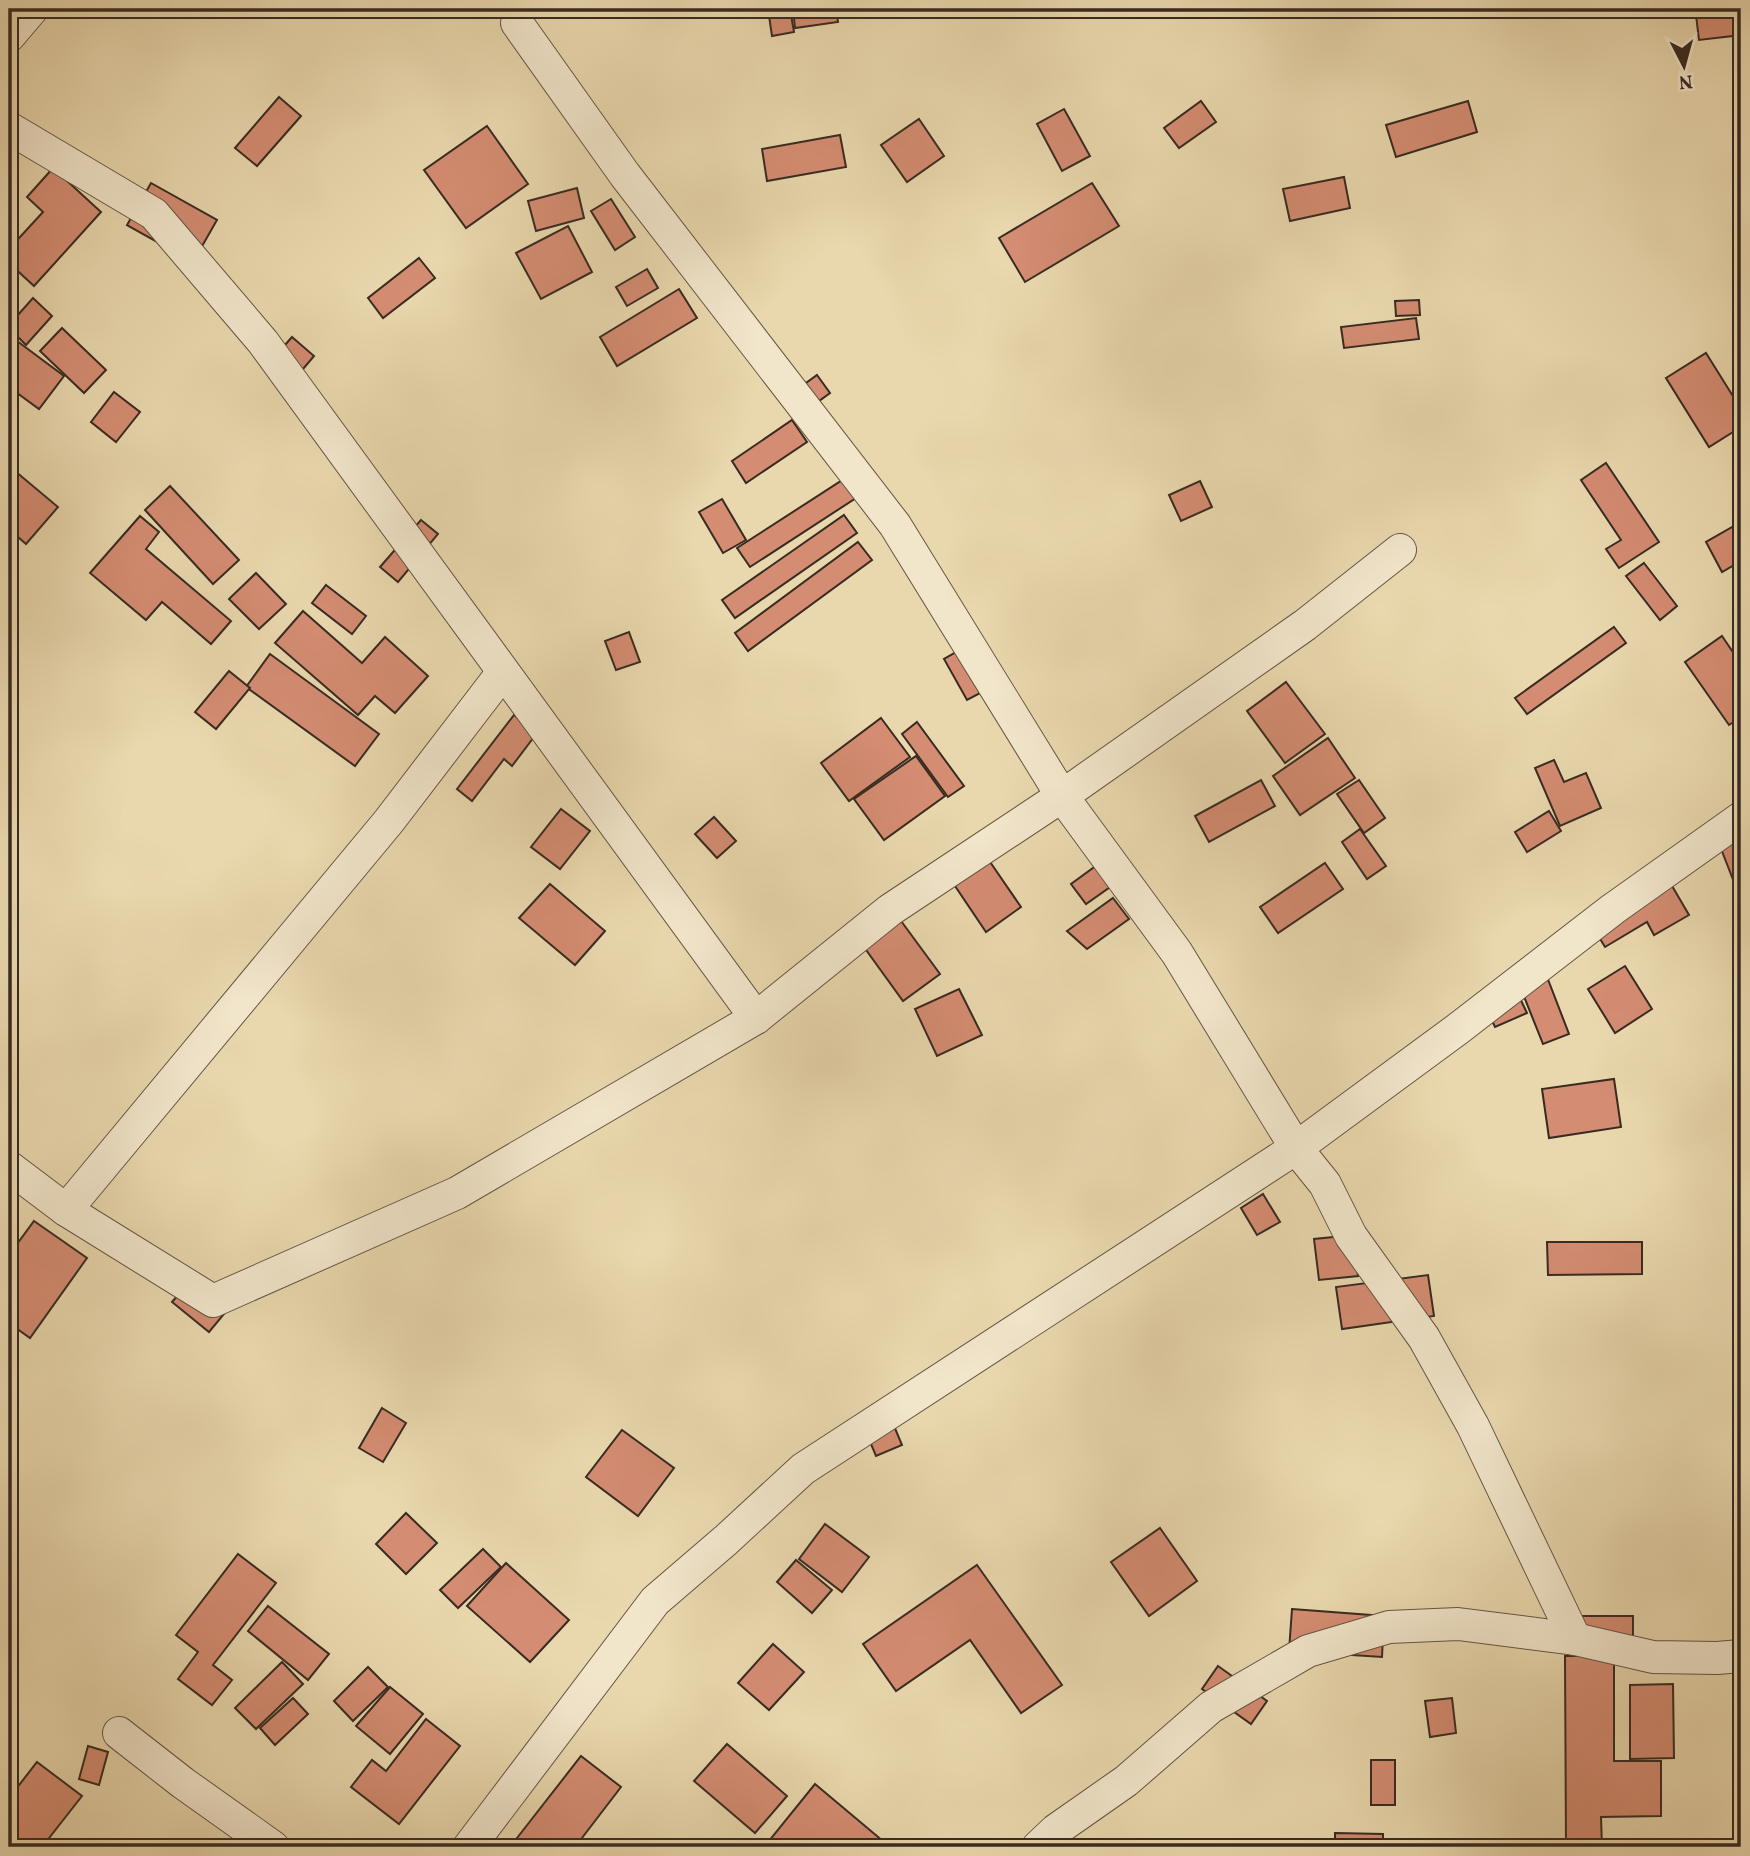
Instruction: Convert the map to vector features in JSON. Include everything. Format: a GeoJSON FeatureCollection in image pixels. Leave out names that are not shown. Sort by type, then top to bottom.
{"type":"FeatureCollection","features":[{"type":"Feature","properties":{"kind":"street"},"geometry":{"type":"LineString","coordinates":[[9,36],[32,9]]}},
{"type":"Feature","properties":{"kind":"street"},"geometry":{"type":"LineString","coordinates":[[517,23],[625,175],[895,525],[1062,796],[1177,953],[1296,1148],[1325,1184],[1351,1236],[1430,1349],[1473,1426],[1575,1639]]}},
{"type":"Feature","properties":{"kind":"street"},"geometry":{"type":"LineString","coordinates":[[9,128],[154,214],[264,342],[756,1018]]}},
{"type":"Feature","properties":{"kind":"street"},"geometry":{"type":"LineString","coordinates":[[9,1167],[66,1210],[213,1301],[457,1194],[756,1018],[890,910],[1062,796],[1305,625],[1400,550]]}},
{"type":"Feature","properties":{"kind":"street"},"geometry":{"type":"LineString","coordinates":[[66,1210],[389,821],[503,672]]}},
{"type":"Feature","properties":{"kind":"street"},"geometry":{"type":"LineString","coordinates":[[469,1847],[655,1601],[803,1469],[1296,1148],[1459,1028],[1613,909],[1741,818]]}},
{"type":"Feature","properties":{"kind":"street"},"geometry":{"type":"LineString","coordinates":[[1038,1847],[1056,1830],[1126,1781],[1211,1707],[1308,1651],[1390,1628],[1458,1624],[1575,1639],[1653,1657],[1741,1656]]}},
{"type":"Feature","properties":{"kind":"street"},"geometry":{"type":"LineString","coordinates":[[119,1733],[183,1783],[273,1847]]}},
{"type":"Feature","properties":{"kind":"building"},"geometry":{"type":"Polygon","coordinates":[[[768,9],[790,9],[794,32],[772,36],[768,9]]]}},
{"type":"Feature","properties":{"kind":"building"},"geometry":{"type":"Polygon","coordinates":[[[793,9],[836,9],[838,22],[795,28],[793,9]]]}},
{"type":"Feature","properties":{"kind":"building"},"geometry":{"type":"Polygon","coordinates":[[[1741,10],[1741,35],[1699,40],[1696,15],[1741,10]]]}},
{"type":"Feature","properties":{"kind":"building"},"geometry":{"type":"Polygon","coordinates":[[[279,97],[301,116],[257,166],[235,148],[279,97]]]}},
{"type":"Feature","properties":{"kind":"building"},"geometry":{"type":"Polygon","coordinates":[[[1201,101],[1216,122],[1179,148],[1164,128],[1201,101]]]}},
{"type":"Feature","properties":{"kind":"building"},"geometry":{"type":"Polygon","coordinates":[[[1468,101],[1477,132],[1396,157],[1386,125],[1468,101]]]}},
{"type":"Feature","properties":{"kind":"building"},"geometry":{"type":"Polygon","coordinates":[[[1064,109],[1090,156],[1062,171],[1037,124],[1064,109]]]}},
{"type":"Feature","properties":{"kind":"building"},"geometry":{"type":"Polygon","coordinates":[[[919,119],[944,156],[907,182],[881,145],[919,119]]]}},
{"type":"Feature","properties":{"kind":"building"},"geometry":{"type":"Polygon","coordinates":[[[487,126],[528,184],[466,228],[424,170],[487,126]]]}},
{"type":"Feature","properties":{"kind":"building"},"geometry":{"type":"Polygon","coordinates":[[[840,135],[846,167],[767,181],[762,149],[840,135]]]}},
{"type":"Feature","properties":{"kind":"building"},"geometry":{"type":"Polygon","coordinates":[[[53,168],[101,212],[34,286],[9,263],[9,249],[43,212],[27,197],[53,168]]]}},
{"type":"Feature","properties":{"kind":"building"},"geometry":{"type":"Polygon","coordinates":[[[1344,177],[1350,208],[1290,221],[1283,189],[1344,177]]]}},
{"type":"Feature","properties":{"kind":"building"},"geometry":{"type":"Polygon","coordinates":[[[151,183],[217,220],[193,262],[127,225],[151,183]]]}},
{"type":"Feature","properties":{"kind":"building"},"geometry":{"type":"Polygon","coordinates":[[[1092,183],[1119,226],[1025,282],[999,238],[1092,183]]]}},
{"type":"Feature","properties":{"kind":"building"},"geometry":{"type":"Polygon","coordinates":[[[577,188],[584,218],[536,231],[528,201],[577,188]]]}},
{"type":"Feature","properties":{"kind":"building"},"geometry":{"type":"Polygon","coordinates":[[[611,199],[635,237],[615,250],[591,211],[611,199]]]}},
{"type":"Feature","properties":{"kind":"building"},"geometry":{"type":"Polygon","coordinates":[[[568,226],[592,272],[541,299],[516,253],[568,226]]]}},
{"type":"Feature","properties":{"kind":"building"},"geometry":{"type":"Polygon","coordinates":[[[419,258],[435,278],[383,318],[368,298],[419,258]]]}},
{"type":"Feature","properties":{"kind":"building"},"geometry":{"type":"Polygon","coordinates":[[[647,269],[658,288],[627,306],[616,287],[647,269]]]}},
{"type":"Feature","properties":{"kind":"building"},"geometry":{"type":"Polygon","coordinates":[[[679,289],[697,318],[617,366],[600,337],[679,289]]]}},
{"type":"Feature","properties":{"kind":"building"},"geometry":{"type":"Polygon","coordinates":[[[33,298],[52,316],[26,345],[9,325],[33,298]]]}},
{"type":"Feature","properties":{"kind":"building"},"geometry":{"type":"Polygon","coordinates":[[[1419,300],[1420,315],[1396,316],[1395,301],[1419,300]]]}},
{"type":"Feature","properties":{"kind":"building"},"geometry":{"type":"Polygon","coordinates":[[[1416,318],[1419,339],[1344,348],[1341,327],[1416,318]]]}},
{"type":"Feature","properties":{"kind":"building"},"geometry":{"type":"Polygon","coordinates":[[[62,328],[106,370],[84,393],[40,351],[62,328]]]}},
{"type":"Feature","properties":{"kind":"building"},"geometry":{"type":"Polygon","coordinates":[[[9,335],[64,376],[39,409],[9,387],[9,335]]]}},
{"type":"Feature","properties":{"kind":"building"},"geometry":{"type":"Polygon","coordinates":[[[292,337],[314,356],[292,382],[270,362],[292,337]]]}},
{"type":"Feature","properties":{"kind":"building"},"geometry":{"type":"Polygon","coordinates":[[[1706,353],[1741,409],[1741,427],[1709,447],[1666,378],[1706,353]]]}},
{"type":"Feature","properties":{"kind":"building"},"geometry":{"type":"Polygon","coordinates":[[[817,375],[830,393],[808,409],[795,391],[817,375]]]}},
{"type":"Feature","properties":{"kind":"building"},"geometry":{"type":"Polygon","coordinates":[[[114,392],[140,412],[116,442],[91,422],[114,392]]]}},
{"type":"Feature","properties":{"kind":"building"},"geometry":{"type":"Polygon","coordinates":[[[792,420],[807,442],[746,483],[732,461],[792,420]]]}},
{"type":"Feature","properties":{"kind":"building"},"geometry":{"type":"Polygon","coordinates":[[[1606,463],[1659,542],[1619,568],[1606,549],[1621,540],[1581,480],[1606,463]]]}},
{"type":"Feature","properties":{"kind":"building"},"geometry":{"type":"Polygon","coordinates":[[[9,466],[58,507],[26,544],[9,529],[9,466]]]}},
{"type":"Feature","properties":{"kind":"building"},"geometry":{"type":"Polygon","coordinates":[[[861,468],[873,487],[750,567],[737,548],[861,468]]]}},
{"type":"Feature","properties":{"kind":"building"},"geometry":{"type":"Polygon","coordinates":[[[1200,481],[1212,507],[1181,521],[1169,495],[1200,481]]]}},
{"type":"Feature","properties":{"kind":"building"},"geometry":{"type":"Polygon","coordinates":[[[170,486],[239,560],[213,584],[145,510],[170,486]]]}},
{"type":"Feature","properties":{"kind":"building"},"geometry":{"type":"Polygon","coordinates":[[[722,499],[746,540],[723,553],[699,512],[722,499]]]}},
{"type":"Feature","properties":{"kind":"building"},"geometry":{"type":"Polygon","coordinates":[[[844,515],[857,533],[735,618],[722,600],[844,515]]]}},
{"type":"Feature","properties":{"kind":"building"},"geometry":{"type":"Polygon","coordinates":[[[140,516],[159,532],[146,549],[231,621],[211,644],[162,602],[146,620],[90,573],[140,516]]]}},
{"type":"Feature","properties":{"kind":"building"},"geometry":{"type":"Polygon","coordinates":[[[421,520],[438,534],[398,582],[380,567],[421,520]]]}},
{"type":"Feature","properties":{"kind":"building"},"geometry":{"type":"Polygon","coordinates":[[[1741,522],[1741,561],[1722,572],[1706,542],[1741,522]]]}},
{"type":"Feature","properties":{"kind":"building"},"geometry":{"type":"Polygon","coordinates":[[[858,542],[872,560],[748,651],[735,633],[858,542]]]}},
{"type":"Feature","properties":{"kind":"building"},"geometry":{"type":"Polygon","coordinates":[[[1644,563],[1677,606],[1660,620],[1626,576],[1644,563]]]}},
{"type":"Feature","properties":{"kind":"building"},"geometry":{"type":"Polygon","coordinates":[[[256,573],[286,604],[259,629],[229,599],[256,573]]]}},
{"type":"Feature","properties":{"kind":"building"},"geometry":{"type":"Polygon","coordinates":[[[326,585],[366,616],[352,634],[312,603],[326,585]]]}},
{"type":"Feature","properties":{"kind":"building"},"geometry":{"type":"Polygon","coordinates":[[[303,611],[362,663],[385,637],[428,676],[395,713],[375,696],[358,715],[275,643],[303,611]]]}},
{"type":"Feature","properties":{"kind":"building"},"geometry":{"type":"Polygon","coordinates":[[[1614,627],[1626,643],[1527,714],[1515,698],[1614,627]]]}},
{"type":"Feature","properties":{"kind":"building"},"geometry":{"type":"Polygon","coordinates":[[[629,632],[640,662],[616,670],[605,641],[629,632]]]}},
{"type":"Feature","properties":{"kind":"building"},"geometry":{"type":"Polygon","coordinates":[[[1722,636],[1741,664],[1741,717],[1729,725],[1685,662],[1722,636]]]}},
{"type":"Feature","properties":{"kind":"building"},"geometry":{"type":"Polygon","coordinates":[[[981,638],[1005,680],[967,700],[944,659],[981,638]]]}},
{"type":"Feature","properties":{"kind":"building"},"geometry":{"type":"Polygon","coordinates":[[[270,654],[379,734],[355,766],[246,687],[270,654]]]}},
{"type":"Feature","properties":{"kind":"building"},"geometry":{"type":"Polygon","coordinates":[[[229,671],[250,688],[216,729],[195,712],[229,671]]]}},
{"type":"Feature","properties":{"kind":"building"},"geometry":{"type":"Polygon","coordinates":[[[1286,682],[1325,734],[1285,763],[1247,711],[1286,682]]]}},
{"type":"Feature","properties":{"kind":"building"},"geometry":{"type":"Polygon","coordinates":[[[514,715],[537,733],[512,766],[504,759],[472,801],[457,789],[514,715]]]}},
{"type":"Feature","properties":{"kind":"building"},"geometry":{"type":"Polygon","coordinates":[[[881,718],[910,757],[849,801],[821,763],[881,718]]]}},
{"type":"Feature","properties":{"kind":"building"},"geometry":{"type":"Polygon","coordinates":[[[917,722],[964,786],[948,797],[902,734],[917,722]]]}},
{"type":"Feature","properties":{"kind":"building"},"geometry":{"type":"Polygon","coordinates":[[[1328,738],[1355,778],[1300,815],[1273,776],[1328,738]]]}},
{"type":"Feature","properties":{"kind":"building"},"geometry":{"type":"Polygon","coordinates":[[[916,756],[945,796],[884,840],[854,799],[916,756]]]}},
{"type":"Feature","properties":{"kind":"building"},"geometry":{"type":"Polygon","coordinates":[[[1554,760],[1564,782],[1586,773],[1601,808],[1560,826],[1535,768],[1554,760]]]}},
{"type":"Feature","properties":{"kind":"building"},"geometry":{"type":"Polygon","coordinates":[[[1261,780],[1275,806],[1209,842],[1195,816],[1261,780]]]}},
{"type":"Feature","properties":{"kind":"building"},"geometry":{"type":"Polygon","coordinates":[[[1359,780],[1385,818],[1364,833],[1337,794],[1359,780]]]}},
{"type":"Feature","properties":{"kind":"building"},"geometry":{"type":"Polygon","coordinates":[[[561,809],[590,831],[560,869],[531,847],[561,809]]]}},
{"type":"Feature","properties":{"kind":"building"},"geometry":{"type":"Polygon","coordinates":[[[1549,811],[1561,831],[1527,852],[1515,832],[1549,811]]]}},
{"type":"Feature","properties":{"kind":"building"},"geometry":{"type":"Polygon","coordinates":[[[714,817],[736,841],[717,858],[695,834],[714,817]]]}},
{"type":"Feature","properties":{"kind":"building"},"geometry":{"type":"Polygon","coordinates":[[[1360,829],[1386,866],[1367,879],[1342,842],[1360,829]]]}},
{"type":"Feature","properties":{"kind":"building"},"geometry":{"type":"Polygon","coordinates":[[[1741,834],[1741,895],[1739,895],[1718,841],[1741,834]]]}},
{"type":"Feature","properties":{"kind":"building"},"geometry":{"type":"Polygon","coordinates":[[[1115,852],[1130,873],[1086,904],[1071,884],[1115,852]]]}},
{"type":"Feature","properties":{"kind":"building"},"geometry":{"type":"Polygon","coordinates":[[[986,856],[1021,907],[986,932],[951,880],[986,856]]]}},
{"type":"Feature","properties":{"kind":"building"},"geometry":{"type":"Polygon","coordinates":[[[1325,863],[1343,889],[1278,933],[1260,907],[1325,863]]]}},
{"type":"Feature","properties":{"kind":"building"},"geometry":{"type":"Polygon","coordinates":[[[1668,879],[1689,915],[1654,935],[1647,922],[1605,947],[1591,924],[1668,879]]]}},
{"type":"Feature","properties":{"kind":"building"},"geometry":{"type":"Polygon","coordinates":[[[550,884],[605,931],[575,965],[519,918],[550,884]]]}},
{"type":"Feature","properties":{"kind":"building"},"geometry":{"type":"Polygon","coordinates":[[[1113,898],[1129,919],[1087,949],[1067,931],[1113,898]]]}},
{"type":"Feature","properties":{"kind":"building"},"geometry":{"type":"Polygon","coordinates":[[[893,910],[940,974],[903,1001],[856,936],[893,910]]]}},
{"type":"Feature","properties":{"kind":"building"},"geometry":{"type":"Polygon","coordinates":[[[1625,966],[1652,1009],[1615,1033],[1588,989],[1625,966]]]}},
{"type":"Feature","properties":{"kind":"building"},"geometry":{"type":"Polygon","coordinates":[[[1544,969],[1569,1034],[1543,1044],[1517,979],[1544,969]]]}},
{"type":"Feature","properties":{"kind":"building"},"geometry":{"type":"Polygon","coordinates":[[[959,989],[982,1035],[937,1056],[915,1009],[959,989]]]}},
{"type":"Feature","properties":{"kind":"building"},"geometry":{"type":"Polygon","coordinates":[[[1517,992],[1527,1013],[1495,1027],[1485,1006],[1517,992]]]}},
{"type":"Feature","properties":{"kind":"building"},"geometry":{"type":"Polygon","coordinates":[[[1614,1079],[1621,1127],[1549,1138],[1542,1089],[1614,1079]]]}},
{"type":"Feature","properties":{"kind":"building"},"geometry":{"type":"Polygon","coordinates":[[[1263,1194],[1280,1222],[1257,1235],[1241,1208],[1263,1194]]]}},
{"type":"Feature","properties":{"kind":"building"},"geometry":{"type":"Polygon","coordinates":[[[34,1221],[87,1258],[30,1338],[9,1323],[9,1255],[34,1221]]]}},
{"type":"Feature","properties":{"kind":"building"},"geometry":{"type":"Polygon","coordinates":[[[1353,1235],[1358,1276],[1319,1280],[1314,1239],[1353,1235]]]}},
{"type":"Feature","properties":{"kind":"building"},"geometry":{"type":"Polygon","coordinates":[[[1547,1242],[1642,1242],[1642,1274],[1548,1275],[1547,1242]]]}},
{"type":"Feature","properties":{"kind":"building"},"geometry":{"type":"Polygon","coordinates":[[[1428,1275],[1434,1316],[1342,1329],[1336,1287],[1428,1275]]]}},
{"type":"Feature","properties":{"kind":"building"},"geometry":{"type":"Polygon","coordinates":[[[193,1278],[229,1308],[209,1332],[172,1302],[193,1278]]]}},
{"type":"Feature","properties":{"kind":"building"},"geometry":{"type":"Polygon","coordinates":[[[382,1408],[406,1423],[383,1462],[359,1448],[382,1408]]]}},
{"type":"Feature","properties":{"kind":"building"},"geometry":{"type":"Polygon","coordinates":[[[889,1414],[902,1445],[876,1456],[863,1425],[889,1414]]]}},
{"type":"Feature","properties":{"kind":"building"},"geometry":{"type":"Polygon","coordinates":[[[622,1430],[674,1468],[638,1516],[586,1477],[622,1430]]]}},
{"type":"Feature","properties":{"kind":"building"},"geometry":{"type":"Polygon","coordinates":[[[406,1513],[437,1543],[406,1574],[376,1544],[406,1513]]]}},
{"type":"Feature","properties":{"kind":"building"},"geometry":{"type":"Polygon","coordinates":[[[825,1524],[869,1557],[842,1592],[799,1559],[825,1524]]]}},
{"type":"Feature","properties":{"kind":"building"},"geometry":{"type":"Polygon","coordinates":[[[1160,1528],[1197,1581],[1149,1616],[1111,1562],[1160,1528]]]}},
{"type":"Feature","properties":{"kind":"building"},"geometry":{"type":"Polygon","coordinates":[[[483,1549],[501,1567],[458,1608],[440,1590],[483,1549]]]}},
{"type":"Feature","properties":{"kind":"building"},"geometry":{"type":"Polygon","coordinates":[[[238,1554],[276,1583],[213,1665],[232,1680],[212,1705],[178,1679],[198,1652],[176,1635],[238,1554]]]}},
{"type":"Feature","properties":{"kind":"building"},"geometry":{"type":"Polygon","coordinates":[[[796,1560],[832,1590],[812,1613],[777,1582],[796,1560]]]}},
{"type":"Feature","properties":{"kind":"building"},"geometry":{"type":"Polygon","coordinates":[[[506,1563],[569,1620],[530,1662],[467,1606],[506,1563]]]}},
{"type":"Feature","properties":{"kind":"building"},"geometry":{"type":"Polygon","coordinates":[[[977,1565],[1062,1685],[1021,1713],[970,1640],[896,1691],[863,1644],[977,1565]]]}},
{"type":"Feature","properties":{"kind":"building"},"geometry":{"type":"Polygon","coordinates":[[[268,1606],[329,1654],[308,1680],[248,1631],[268,1606]]]}},
{"type":"Feature","properties":{"kind":"building"},"geometry":{"type":"Polygon","coordinates":[[[1292,1609],[1384,1616],[1382,1657],[1289,1651],[1292,1609]]]}},
{"type":"Feature","properties":{"kind":"building"},"geometry":{"type":"Polygon","coordinates":[[[1566,1616],[1633,1616],[1633,1653],[1566,1616]]]}},
{"type":"Feature","properties":{"kind":"building"},"geometry":{"type":"Polygon","coordinates":[[[773,1644],[804,1672],[769,1710],[738,1683],[773,1644]]]}},
{"type":"Feature","properties":{"kind":"building"},"geometry":{"type":"Polygon","coordinates":[[[1565,1656],[1614,1656],[1614,1761],[1661,1761],[1661,1816],[1601,1817],[1602,1847],[1566,1847],[1565,1656]]]}},
{"type":"Feature","properties":{"kind":"building"},"geometry":{"type":"Polygon","coordinates":[[[282,1662],[303,1684],[256,1729],[235,1708],[282,1662]]]}},
{"type":"Feature","properties":{"kind":"building"},"geometry":{"type":"Polygon","coordinates":[[[1218,1666],[1267,1701],[1251,1724],[1202,1689],[1218,1666]]]}},
{"type":"Feature","properties":{"kind":"building"},"geometry":{"type":"Polygon","coordinates":[[[368,1667],[388,1687],[353,1721],[334,1701],[368,1667]]]}},
{"type":"Feature","properties":{"kind":"building"},"geometry":{"type":"Polygon","coordinates":[[[1673,1684],[1674,1758],[1630,1759],[1630,1685],[1673,1684]]]}},
{"type":"Feature","properties":{"kind":"building"},"geometry":{"type":"Polygon","coordinates":[[[390,1687],[423,1714],[390,1754],[356,1726],[390,1687]]]}},
{"type":"Feature","properties":{"kind":"building"},"geometry":{"type":"Polygon","coordinates":[[[293,1698],[308,1714],[275,1745],[260,1728],[293,1698]]]}},
{"type":"Feature","properties":{"kind":"building"},"geometry":{"type":"Polygon","coordinates":[[[1452,1698],[1456,1733],[1430,1737],[1425,1701],[1452,1698]]]}},
{"type":"Feature","properties":{"kind":"building"},"geometry":{"type":"Polygon","coordinates":[[[426,1719],[460,1746],[399,1824],[351,1787],[372,1760],[386,1771],[426,1719]]]}},
{"type":"Feature","properties":{"kind":"building"},"geometry":{"type":"Polygon","coordinates":[[[727,1744],[787,1796],[755,1833],[694,1781],[727,1744]]]}},
{"type":"Feature","properties":{"kind":"building"},"geometry":{"type":"Polygon","coordinates":[[[88,1746],[108,1752],[99,1785],[79,1779],[88,1746]]]}},
{"type":"Feature","properties":{"kind":"building"},"geometry":{"type":"Polygon","coordinates":[[[581,1756],[621,1787],[575,1847],[510,1847],[581,1756]]]}},
{"type":"Feature","properties":{"kind":"building"},"geometry":{"type":"Polygon","coordinates":[[[1371,1760],[1395,1760],[1395,1805],[1371,1805],[1371,1760]]]}},
{"type":"Feature","properties":{"kind":"building"},"geometry":{"type":"Polygon","coordinates":[[[37,1762],[82,1796],[42,1847],[9,1847],[9,1798],[37,1762]]]}},
{"type":"Feature","properties":{"kind":"building"},"geometry":{"type":"Polygon","coordinates":[[[815,1784],[890,1847],[843,1847],[838,1842],[834,1847],[764,1847],[815,1784]]]}},
{"type":"Feature","properties":{"kind":"building"},"geometry":{"type":"Polygon","coordinates":[[[1335,1833],[1383,1834],[1383,1847],[1335,1847],[1335,1833]]]}}]}
